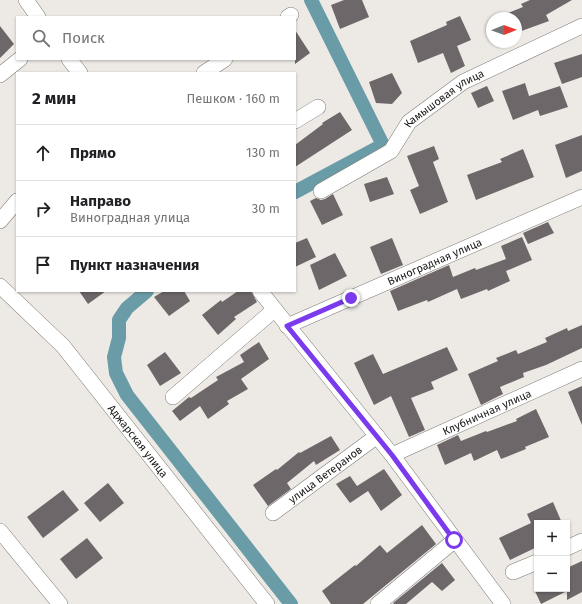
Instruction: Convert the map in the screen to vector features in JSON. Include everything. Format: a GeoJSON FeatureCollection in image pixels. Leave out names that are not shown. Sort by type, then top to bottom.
{"type":"FeatureCollection","features":[{"type":"Feature","properties":{"kind":"street"},"geometry":{"type":"LineString","coordinates":[[26,0],[37,16]]}},
{"type":"Feature","properties":{"kind":"street","name":"Камышовая улица"},"geometry":{"type":"LineString","coordinates":[[321,191],[391,151],[409,122],[463,82],[582,26]]}},
{"type":"Feature","properties":{"kind":"street"},"geometry":{"type":"LineString","coordinates":[[0,75],[19,60]]}},
{"type":"Feature","properties":{"kind":"street"},"geometry":{"type":"LineString","coordinates":[[70,60],[79,72]]}},
{"type":"Feature","properties":{"kind":"street"},"geometry":{"type":"LineString","coordinates":[[206,72],[224,60]]}},
{"type":"Feature","properties":{"kind":"street"},"geometry":{"type":"LineString","coordinates":[[296,120],[318,107]]}},
{"type":"Feature","properties":{"kind":"street","name":"Виноградная улица"},"geometry":{"type":"LineString","coordinates":[[287,326],[582,197]]}},
{"type":"Feature","properties":{"kind":"street"},"geometry":{"type":"LineString","coordinates":[[0,221],[16,202]]}},
{"type":"Feature","properties":{"kind":"street","name":"Аджарская улица"},"geometry":{"type":"LineString","coordinates":[[0,286],[63,346],[268,604]]}},
{"type":"Feature","properties":{"kind":"street"},"geometry":{"type":"LineString","coordinates":[[261,292],[392,455],[503,604]]}},
{"type":"Feature","properties":{"kind":"street"},"geometry":{"type":"LineString","coordinates":[[173,397],[274,310]]}},
{"type":"Feature","properties":{"kind":"street","name":"Клубничная улица"},"geometry":{"type":"LineString","coordinates":[[392,455],[582,369]]}},
{"type":"Feature","properties":{"kind":"street","name":"улица Ветеранов"},"geometry":{"type":"LineString","coordinates":[[273,513],[377,436]]}},
{"type":"Feature","properties":{"kind":"street"},"geometry":{"type":"LineString","coordinates":[[0,531],[60,604]]}},
{"type":"Feature","properties":{"kind":"street"},"geometry":{"type":"LineString","coordinates":[[378,604],[454,540]]}},
{"type":"Feature","properties":{"kind":"street"},"geometry":{"type":"LineString","coordinates":[[570,547],[582,541]]}},
{"type":"Feature","properties":{"kind":"street"},"geometry":{"type":"LineString","coordinates":[[513,572],[534,563]]}},
{"type":"Feature","properties":{"kind":"building"},"geometry":{"type":"Polygon","coordinates":[[[344,0],[362,0],[369,17],[340,29],[331,5],[344,0]]]}},
{"type":"Feature","properties":{"kind":"building"},"geometry":{"type":"Polygon","coordinates":[[[530,0],[572,0],[546,15],[549,21],[522,31],[522,12],[511,12],[523,7],[521,4],[530,0]]]}},
{"type":"Feature","properties":{"kind":"building"},"geometry":{"type":"Polygon","coordinates":[[[460,16],[471,40],[457,46],[465,66],[451,73],[443,53],[418,63],[410,41],[447,25],[446,22],[460,16]]]}},
{"type":"Feature","properties":{"kind":"building"},"geometry":{"type":"Polygon","coordinates":[[[0,26],[14,44],[0,58],[0,26]]]}},
{"type":"Feature","properties":{"kind":"building"},"geometry":{"type":"Polygon","coordinates":[[[296,32],[310,53],[295,64],[296,60],[296,32]]]}},
{"type":"Feature","properties":{"kind":"building"},"geometry":{"type":"Polygon","coordinates":[[[582,54],[582,77],[562,84],[554,63],[582,54]]]}},
{"type":"Feature","properties":{"kind":"building"},"geometry":{"type":"Polygon","coordinates":[[[392,73],[402,93],[392,104],[376,103],[369,82],[392,73]]]}},
{"type":"Feature","properties":{"kind":"building"},"geometry":{"type":"Polygon","coordinates":[[[525,83],[529,96],[560,86],[568,107],[540,116],[538,110],[513,120],[502,91],[525,83]]]}},
{"type":"Feature","properties":{"kind":"building"},"geometry":{"type":"Polygon","coordinates":[[[487,86],[494,101],[478,108],[471,93],[487,86]]]}},
{"type":"Feature","properties":{"kind":"building"},"geometry":{"type":"Polygon","coordinates":[[[340,112],[352,130],[296,166],[296,144],[323,124],[322,123],[340,112]]]}},
{"type":"Feature","properties":{"kind":"building"},"geometry":{"type":"Polygon","coordinates":[[[582,135],[582,171],[566,178],[555,145],[582,135]]]}},
{"type":"Feature","properties":{"kind":"building"},"geometry":{"type":"Polygon","coordinates":[[[434,146],[439,159],[433,162],[448,202],[420,214],[410,190],[419,186],[407,156],[434,146]]]}},
{"type":"Feature","properties":{"kind":"building"},"geometry":{"type":"Polygon","coordinates":[[[523,149],[534,177],[476,200],[467,175],[502,162],[500,159],[523,149]]]}},
{"type":"Feature","properties":{"kind":"building"},"geometry":{"type":"Polygon","coordinates":[[[387,177],[394,194],[370,202],[364,184],[387,177]]]}},
{"type":"Feature","properties":{"kind":"building"},"geometry":{"type":"Polygon","coordinates":[[[333,194],[343,215],[322,225],[310,201],[316,198],[321,200],[325,199],[333,194]]]}},
{"type":"Feature","properties":{"kind":"building"},"geometry":{"type":"Polygon","coordinates":[[[548,222],[554,233],[528,244],[523,233],[548,222]]]}},
{"type":"Feature","properties":{"kind":"building"},"geometry":{"type":"Polygon","coordinates":[[[522,237],[532,260],[506,271],[510,281],[488,291],[487,289],[461,299],[457,289],[428,302],[427,300],[398,311],[390,291],[449,265],[453,277],[475,268],[476,270],[506,259],[501,246],[522,237]]]}},
{"type":"Feature","properties":{"kind":"building"},"geometry":{"type":"Polygon","coordinates":[[[307,238],[316,257],[296,267],[296,243],[307,238]]]}},
{"type":"Feature","properties":{"kind":"building"},"geometry":{"type":"Polygon","coordinates":[[[392,238],[403,265],[381,274],[370,247],[392,238]]]}},
{"type":"Feature","properties":{"kind":"building"},"geometry":{"type":"Polygon","coordinates":[[[335,253],[347,276],[319,290],[310,265],[335,253]]]}},
{"type":"Feature","properties":{"kind":"building"},"geometry":{"type":"Polygon","coordinates":[[[80,292],[105,292],[88,304],[80,292]]]}},
{"type":"Feature","properties":{"kind":"building"},"geometry":{"type":"Polygon","coordinates":[[[162,292],[185,292],[190,301],[169,316],[154,297],[162,292]]]}},
{"type":"Feature","properties":{"kind":"building"},"geometry":{"type":"Polygon","coordinates":[[[237,292],[252,292],[257,302],[234,317],[236,319],[218,335],[202,315],[221,300],[222,302],[237,292]]]}},
{"type":"Feature","properties":{"kind":"building"},"geometry":{"type":"Polygon","coordinates":[[[582,325],[582,348],[546,365],[523,373],[524,377],[500,387],[503,394],[481,405],[468,374],[498,361],[496,358],[516,350],[518,354],[547,342],[545,338],[567,328],[568,331],[582,325]]]}},
{"type":"Feature","properties":{"kind":"building"},"geometry":{"type":"Polygon","coordinates":[[[259,342],[269,359],[241,379],[248,389],[227,401],[229,404],[208,419],[200,406],[180,421],[172,411],[189,397],[191,398],[218,380],[216,377],[244,362],[240,355],[259,342]]]}},
{"type":"Feature","properties":{"kind":"building"},"geometry":{"type":"Polygon","coordinates":[[[447,347],[458,370],[431,382],[434,389],[411,398],[425,430],[409,437],[391,396],[374,405],[354,363],[373,354],[383,374],[447,347]]]}},
{"type":"Feature","properties":{"kind":"building"},"geometry":{"type":"Polygon","coordinates":[[[165,352],[181,373],[160,386],[147,365],[165,352]]]}},
{"type":"Feature","properties":{"kind":"building"},"geometry":{"type":"Polygon","coordinates":[[[582,386],[582,425],[568,392],[582,386]]]}},
{"type":"Feature","properties":{"kind":"building"},"geometry":{"type":"Polygon","coordinates":[[[536,409],[549,437],[525,447],[526,449],[501,459],[497,450],[474,461],[471,453],[445,465],[437,445],[458,435],[461,441],[486,431],[487,432],[517,421],[516,419],[536,409]]]}},
{"type":"Feature","properties":{"kind":"building"},"geometry":{"type":"Polygon","coordinates":[[[331,436],[340,450],[316,465],[314,461],[287,483],[291,489],[268,506],[253,485],[276,469],[277,470],[299,452],[300,453],[331,436]]]}},
{"type":"Feature","properties":{"kind":"building"},"geometry":{"type":"Polygon","coordinates":[[[384,469],[402,495],[381,511],[368,491],[350,503],[336,484],[350,476],[357,486],[384,469]]]}},
{"type":"Feature","properties":{"kind":"building"},"geometry":{"type":"Polygon","coordinates":[[[108,483],[124,503],[100,522],[84,503],[108,483]]]}},
{"type":"Feature","properties":{"kind":"building"},"geometry":{"type":"Polygon","coordinates":[[[63,490],[79,510],[43,538],[27,517],[63,490]]]}},
{"type":"Feature","properties":{"kind":"building"},"geometry":{"type":"Polygon","coordinates":[[[553,502],[561,520],[534,520],[534,548],[510,560],[499,538],[531,523],[527,514],[553,502]]]}},
{"type":"Feature","properties":{"kind":"building"},"geometry":{"type":"Polygon","coordinates":[[[422,525],[436,544],[363,604],[331,604],[322,591],[355,565],[356,566],[380,545],[387,553],[422,525]]]}},
{"type":"Feature","properties":{"kind":"building"},"geometry":{"type":"Polygon","coordinates":[[[87,538],[103,558],[76,579],[60,559],[87,538]]]}},
{"type":"Feature","properties":{"kind":"building"},"geometry":{"type":"Polygon","coordinates":[[[582,561],[582,592],[567,600],[567,592],[570,592],[570,567],[582,561]]]}},
{"type":"Feature","properties":{"kind":"building"},"geometry":{"type":"Polygon","coordinates":[[[442,563],[455,580],[442,591],[432,582],[406,604],[393,603],[442,563]]]}},
{"type":"Feature","properties":{"kind":"building"},"geometry":{"type":"Polygon","coordinates":[[[535,592],[565,592],[541,604],[535,592]]]}},
{"type":"Feature","properties":{"kind":"waterway"},"geometry":{"type":"LineString","coordinates":[[296,191],[383,145],[311,0]]}},
{"type":"Feature","properties":{"kind":"waterway"},"geometry":{"type":"LineString","coordinates":[[146,292],[127,308],[119,320],[119,338],[114,357],[116,373],[127,395],[291,604]]}},
{"type":"Feature","properties":{"kind":"route"},"geometry":{"type":"LineString","coordinates":[[351,298],[287,326],[392,455],[454,540]]}}]}
